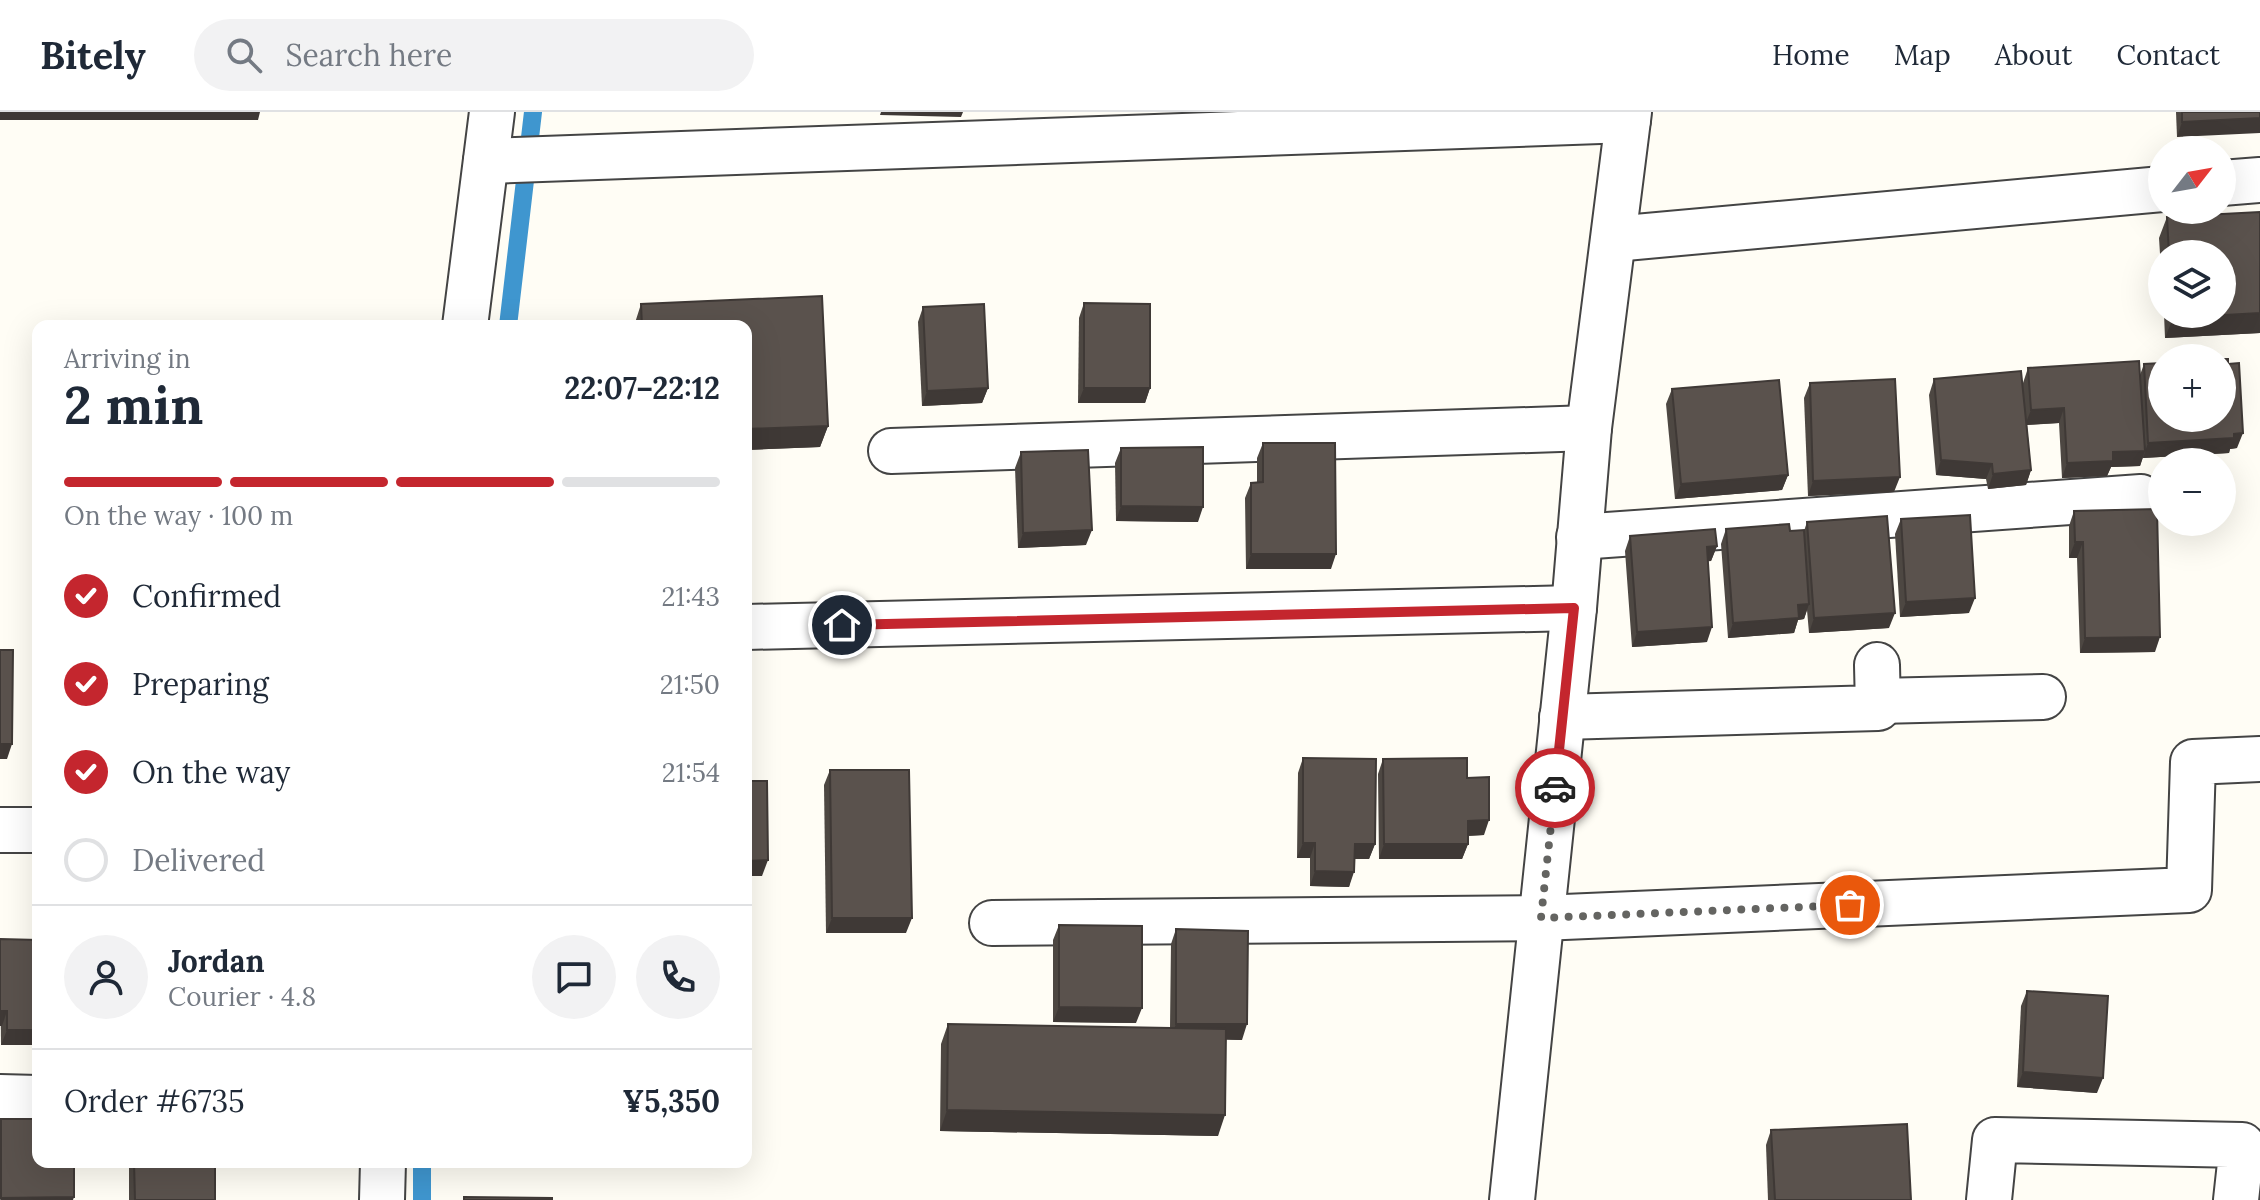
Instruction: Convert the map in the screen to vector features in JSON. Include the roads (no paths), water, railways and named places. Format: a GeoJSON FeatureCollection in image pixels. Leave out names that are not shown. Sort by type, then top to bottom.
{"type":"FeatureCollection","features":[{"type":"Feature","properties":{"kind":"street"},"geometry":{"type":"LineString","coordinates":[[467,320],[513,160],[492,112]]}},
{"type":"Feature","properties":{"kind":"street"},"geometry":{"type":"LineString","coordinates":[[513,160],[1629,116],[1589,428],[1574,608],[1512,1200]]}},
{"type":"Feature","properties":{"kind":"street"},"geometry":{"type":"LineString","coordinates":[[2236,182],[2260,180]]}},
{"type":"Feature","properties":{"kind":"street"},"geometry":{"type":"LineString","coordinates":[[1614,239],[2148,190]]}},
{"type":"Feature","properties":{"kind":"street"},"geometry":{"type":"LineString","coordinates":[[891,451],[1589,428]]}},
{"type":"Feature","properties":{"kind":"street"},"geometry":{"type":"LineString","coordinates":[[1579,537],[2141,497]]}},
{"type":"Feature","properties":{"kind":"street"},"geometry":{"type":"LineString","coordinates":[[752,627],[1574,608]]}},
{"type":"Feature","properties":{"kind":"street"},"geometry":{"type":"LineString","coordinates":[[1562,717],[1878,708],[1878,683],[2043,697]]}},
{"type":"Feature","properties":{"kind":"street"},"geometry":{"type":"LineString","coordinates":[[992,923],[1541,918],[2189,890],[2193,762],[2260,759]]}},
{"type":"Feature","properties":{"kind":"street"},"geometry":{"type":"LineString","coordinates":[[0,830],[32,830]]}},
{"type":"Feature","properties":{"kind":"street"},"geometry":{"type":"LineString","coordinates":[[0,1097],[32,1098]]}},
{"type":"Feature","properties":{"kind":"street"},"geometry":{"type":"LineString","coordinates":[[1989,1200],[1995,1140],[2242,1145],[2236,1200]]}},
{"type":"Feature","properties":{"kind":"street"},"geometry":{"type":"LineString","coordinates":[[382,1200],[383,1168]]}},
{"type":"Feature","properties":{"kind":"waterway"},"geometry":{"type":"LineString","coordinates":[[509,320],[533,112]]}},
{"type":"Feature","properties":{"kind":"waterway"},"geometry":{"type":"LineString","coordinates":[[422,1168],[422,1200]]}}]}
